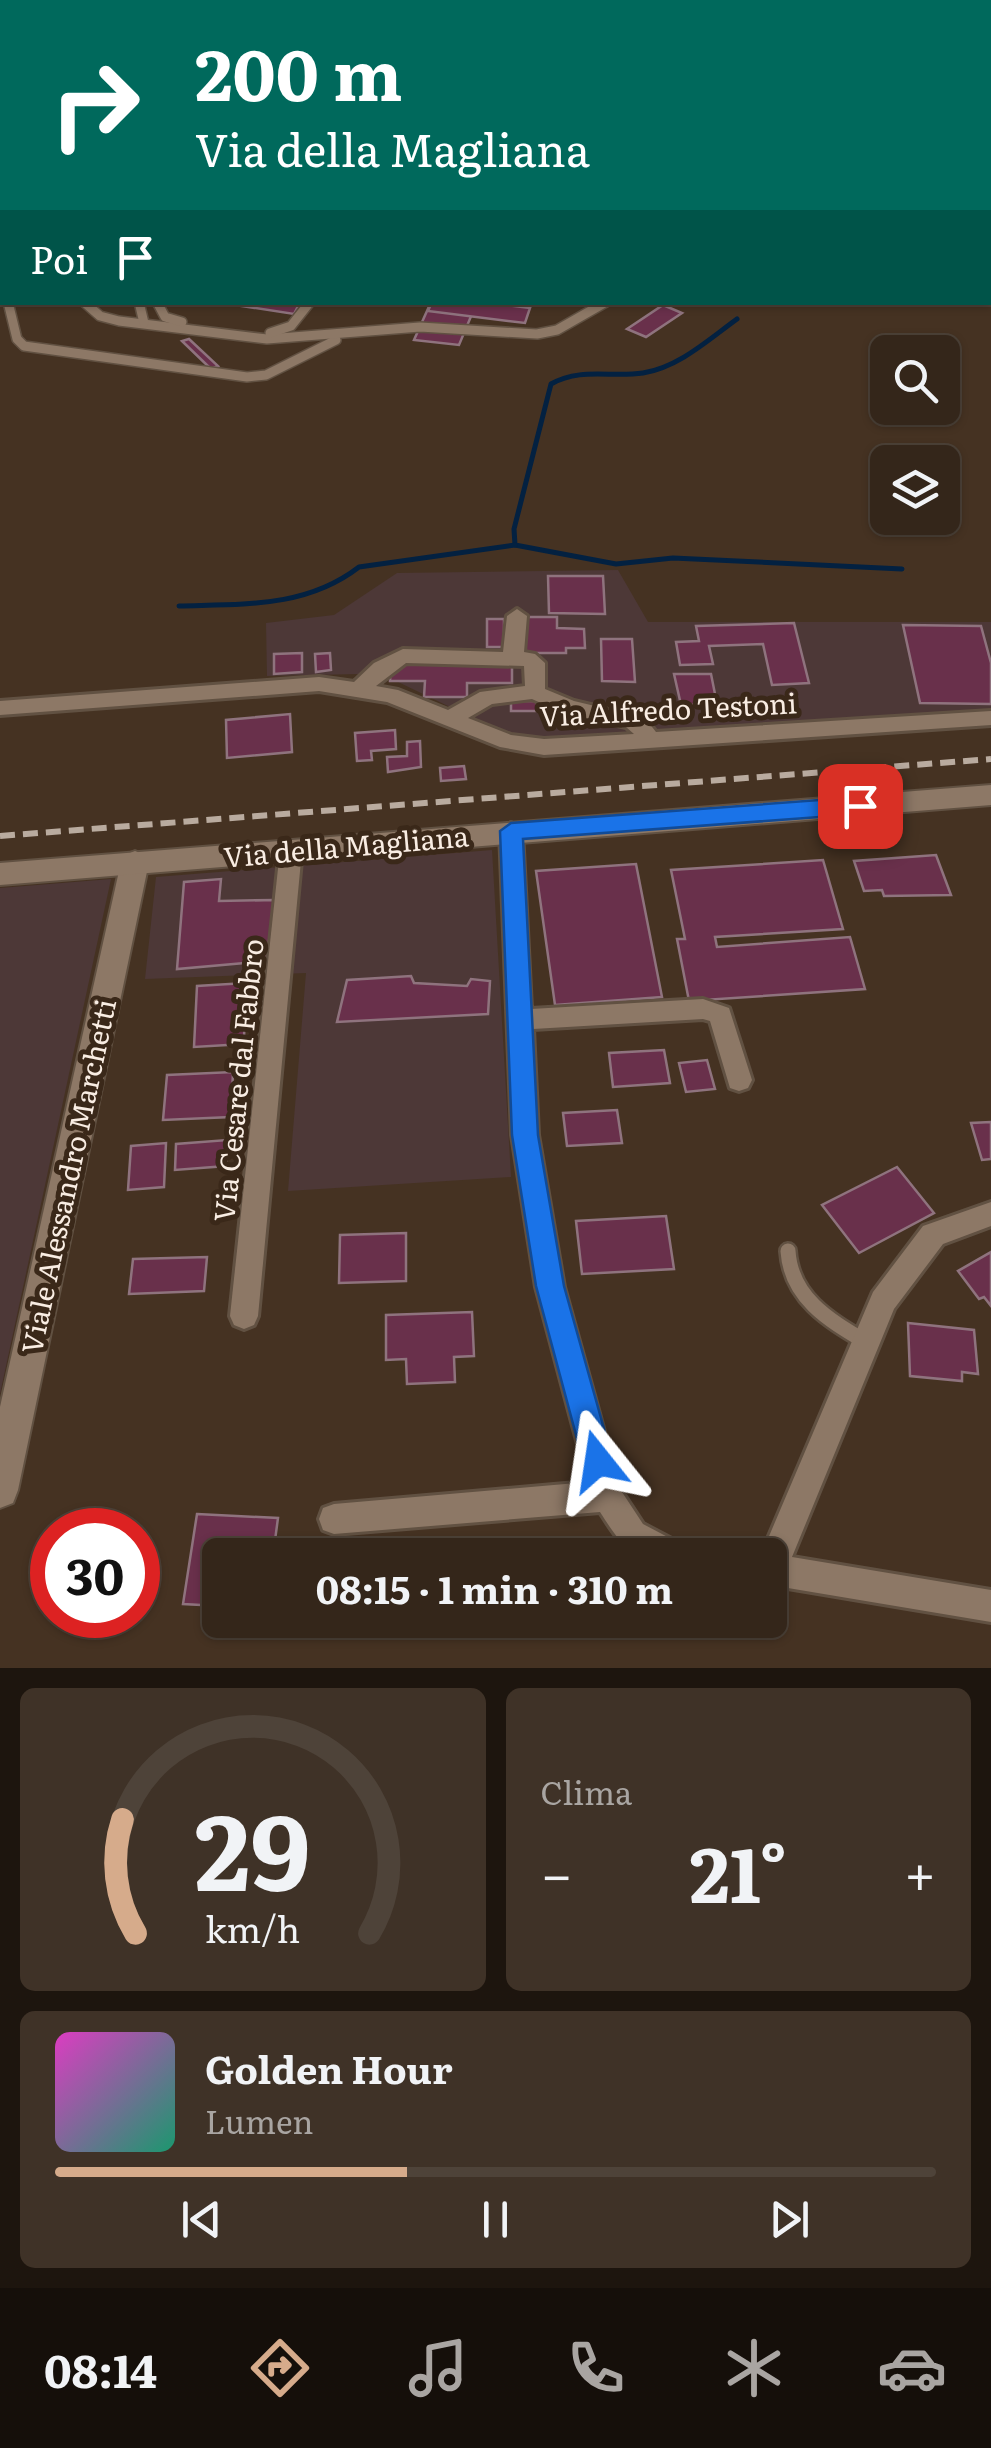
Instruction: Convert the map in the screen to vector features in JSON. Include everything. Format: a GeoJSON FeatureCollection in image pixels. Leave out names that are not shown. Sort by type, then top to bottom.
{"type":"FeatureCollection","features":[{"type":"Feature","properties":{"kind":"main road","name":"Via della Magliana"},"geometry":{"type":"LineString","coordinates":[[0,874],[991,795]]}},
{"type":"Feature","properties":{"kind":"main road","name":"Viale Alessandro Marchetti"},"geometry":{"type":"LineString","coordinates":[[0,1490],[135,862]]}},
{"type":"Feature","properties":{"kind":"street"},"geometry":{"type":"LineString","coordinates":[[513,656],[516,616]]}},
{"type":"Feature","properties":{"kind":"street"},"geometry":{"type":"LineString","coordinates":[[360,688],[380,668],[403,656],[513,656],[535,663],[535,692]]}},
{"type":"Feature","properties":{"kind":"street","name":"Via Alfredo Testoni"},"geometry":{"type":"LineString","coordinates":[[0,708],[301,684],[360,688],[452,717],[508,742],[533,747],[991,718]]}},
{"type":"Feature","properties":{"kind":"street"},"geometry":{"type":"LineString","coordinates":[[452,717],[488,696],[535,692],[566,707],[629,720],[650,740]]}},
{"type":"Feature","properties":{"kind":"street"},"geometry":{"type":"LineString","coordinates":[[511,831],[525,1135],[550,1286],[607,1496],[636,1538]]}},
{"type":"Feature","properties":{"kind":"street","name":"Via Cesare dal Fabbro"},"geometry":{"type":"LineString","coordinates":[[244,1316],[291,850]]}},
{"type":"Feature","properties":{"kind":"street"},"geometry":{"type":"LineString","coordinates":[[520,1020],[703,1009],[720,1014],[739,1080]]}},
{"type":"Feature","properties":{"kind":"street"},"geometry":{"type":"LineString","coordinates":[[784,1538],[884,1301],[933,1235],[991,1214]]}},
{"type":"Feature","properties":{"kind":"street"},"geometry":{"type":"LineString","coordinates":[[334,1519],[607,1496]]}},
{"type":"Feature","properties":{"kind":"street"},"geometry":{"type":"LineString","coordinates":[[787,1572],[991,1606]]}},
{"type":"Feature","properties":{"kind":"lane"},"geometry":{"type":"LineString","coordinates":[[9,305],[17,339],[24,346],[224,376],[266,376],[342,336]]}},
{"type":"Feature","properties":{"kind":"lane"},"geometry":{"type":"LineString","coordinates":[[87,305],[100,316],[267,339],[420,327],[538,334],[557,330],[601,305]]}},
{"type":"Feature","properties":{"kind":"lane"},"geometry":{"type":"LineString","coordinates":[[140,305],[144,324]]}},
{"type":"Feature","properties":{"kind":"lane"},"geometry":{"type":"LineString","coordinates":[[158,305],[160,312],[174,321],[267,332],[291,326],[308,305]]}},
{"type":"Feature","properties":{"kind":"lane"},"geometry":{"type":"LineString","coordinates":[[788,1251],[787,1268],[796,1288],[866,1342]]}},
{"type":"Feature","properties":{"kind":"shaded area"},"geometry":{"type":"Polygon","coordinates":[[[618,570],[648,622],[991,622],[991,713],[548,741],[504,733],[394,680],[359,674],[267,676],[266,623],[334,615],[397,573],[618,570]]]}},
{"type":"Feature","properties":{"kind":"shaded area"},"geometry":{"type":"Polygon","coordinates":[[[492,850],[511,1177],[288,1191],[306,973],[145,979],[156,877],[492,850]]]}},
{"type":"Feature","properties":{"kind":"shaded area"},"geometry":{"type":"Polygon","coordinates":[[[111,879],[0,1394],[0,888],[111,879]]]}},
{"type":"Feature","properties":{"kind":"building"},"geometry":{"type":"Polygon","coordinates":[[[236,305],[298,305],[294,314],[236,305]]]}},
{"type":"Feature","properties":{"kind":"building"},"geometry":{"type":"Polygon","coordinates":[[[430,305],[476,305],[459,345],[414,340],[430,305]]]}},
{"type":"Feature","properties":{"kind":"building"},"geometry":{"type":"Polygon","coordinates":[[[431,305],[530,308],[525,323],[428,311],[431,305]]]}},
{"type":"Feature","properties":{"kind":"building"},"geometry":{"type":"Polygon","coordinates":[[[663,305],[682,313],[646,337],[627,329],[663,305]]]}},
{"type":"Feature","properties":{"kind":"building"},"geometry":{"type":"Polygon","coordinates":[[[189,339],[218,366],[211,369],[182,341],[189,339]]]}},
{"type":"Feature","properties":{"kind":"building"},"geometry":{"type":"Polygon","coordinates":[[[548,576],[603,576],[605,614],[549,613],[548,576]]]}},
{"type":"Feature","properties":{"kind":"building"},"geometry":{"type":"Polygon","coordinates":[[[522,617],[557,617],[557,628],[584,629],[585,648],[566,648],[566,653],[522,653],[522,617]]]}},
{"type":"Feature","properties":{"kind":"building"},"geometry":{"type":"Polygon","coordinates":[[[487,619],[504,619],[504,647],[487,647],[487,619]]]}},
{"type":"Feature","properties":{"kind":"building"},"geometry":{"type":"Polygon","coordinates":[[[794,623],[809,683],[772,685],[763,644],[709,646],[713,664],[680,665],[676,642],[699,641],[696,626],[794,623]]]}},
{"type":"Feature","properties":{"kind":"building"},"geometry":{"type":"Polygon","coordinates":[[[903,625],[981,626],[991,663],[991,704],[920,703],[903,625]]]}},
{"type":"Feature","properties":{"kind":"building"},"geometry":{"type":"Polygon","coordinates":[[[601,639],[632,639],[635,682],[602,681],[601,639]]]}},
{"type":"Feature","properties":{"kind":"building"},"geometry":{"type":"Polygon","coordinates":[[[302,653],[302,672],[274,674],[274,654],[302,653]]]}},
{"type":"Feature","properties":{"kind":"building"},"geometry":{"type":"Polygon","coordinates":[[[330,653],[331,670],[316,672],[315,654],[330,653]]]}},
{"type":"Feature","properties":{"kind":"building"},"geometry":{"type":"Polygon","coordinates":[[[391,664],[512,664],[512,683],[467,683],[467,697],[424,697],[425,681],[390,681],[391,664]]]}},
{"type":"Feature","properties":{"kind":"building"},"geometry":{"type":"Polygon","coordinates":[[[674,674],[711,674],[717,704],[681,705],[674,674]]]}},
{"type":"Feature","properties":{"kind":"building"},"geometry":{"type":"Polygon","coordinates":[[[511,701],[537,701],[537,711],[511,711],[511,701]]]}},
{"type":"Feature","properties":{"kind":"building"},"geometry":{"type":"Polygon","coordinates":[[[290,714],[292,752],[227,758],[226,720],[290,714]]]}},
{"type":"Feature","properties":{"kind":"building"},"geometry":{"type":"Polygon","coordinates":[[[395,730],[396,749],[371,751],[372,760],[357,761],[355,733],[395,730]]]}},
{"type":"Feature","properties":{"kind":"building"},"geometry":{"type":"Polygon","coordinates":[[[420,741],[421,767],[388,772],[387,757],[407,756],[407,742],[420,741]]]}},
{"type":"Feature","properties":{"kind":"building"},"geometry":{"type":"Polygon","coordinates":[[[464,766],[466,779],[441,781],[440,768],[464,766]]]}},
{"type":"Feature","properties":{"kind":"building"},"geometry":{"type":"Polygon","coordinates":[[[936,855],[951,895],[884,896],[882,890],[864,891],[854,861],[936,855]]]}},
{"type":"Feature","properties":{"kind":"building"},"geometry":{"type":"Polygon","coordinates":[[[823,860],[843,929],[715,937],[717,947],[850,937],[865,989],[689,1001],[677,939],[685,939],[671,870],[823,860]]]}},
{"type":"Feature","properties":{"kind":"building"},"geometry":{"type":"Polygon","coordinates":[[[636,864],[662,997],[555,1005],[536,871],[636,864]]]}},
{"type":"Feature","properties":{"kind":"building"},"geometry":{"type":"Polygon","coordinates":[[[221,879],[219,901],[275,900],[266,961],[177,969],[184,882],[221,879]]]}},
{"type":"Feature","properties":{"kind":"building"},"geometry":{"type":"Polygon","coordinates":[[[411,976],[414,983],[467,986],[471,979],[490,981],[488,1014],[337,1022],[347,980],[411,976]]]}},
{"type":"Feature","properties":{"kind":"building"},"geometry":{"type":"Polygon","coordinates":[[[245,983],[244,1044],[194,1047],[197,986],[245,983]]]}},
{"type":"Feature","properties":{"kind":"building"},"geometry":{"type":"Polygon","coordinates":[[[664,1050],[670,1083],[613,1087],[609,1053],[664,1050]]]}},
{"type":"Feature","properties":{"kind":"building"},"geometry":{"type":"Polygon","coordinates":[[[707,1060],[715,1089],[686,1092],[679,1063],[707,1060]]]}},
{"type":"Feature","properties":{"kind":"building"},"geometry":{"type":"Polygon","coordinates":[[[233,1072],[231,1117],[163,1120],[167,1075],[233,1072]]]}},
{"type":"Feature","properties":{"kind":"building"},"geometry":{"type":"Polygon","coordinates":[[[617,1110],[622,1143],[567,1146],[563,1113],[617,1110]]]}},
{"type":"Feature","properties":{"kind":"building"},"geometry":{"type":"Polygon","coordinates":[[[991,1122],[991,1159],[982,1160],[971,1123],[991,1122]]]}},
{"type":"Feature","properties":{"kind":"building"},"geometry":{"type":"Polygon","coordinates":[[[227,1140],[226,1166],[175,1170],[176,1144],[227,1140]]]}},
{"type":"Feature","properties":{"kind":"building"},"geometry":{"type":"Polygon","coordinates":[[[166,1143],[164,1187],[128,1190],[131,1146],[166,1143]]]}},
{"type":"Feature","properties":{"kind":"building"},"geometry":{"type":"Polygon","coordinates":[[[897,1167],[934,1213],[859,1253],[822,1205],[897,1167]]]}},
{"type":"Feature","properties":{"kind":"building"},"geometry":{"type":"Polygon","coordinates":[[[666,1216],[674,1269],[582,1274],[576,1221],[666,1216]]]}},
{"type":"Feature","properties":{"kind":"building"},"geometry":{"type":"Polygon","coordinates":[[[406,1233],[406,1281],[339,1283],[340,1235],[406,1233]]]}},
{"type":"Feature","properties":{"kind":"building"},"geometry":{"type":"Polygon","coordinates":[[[991,1252],[991,1306],[984,1297],[979,1299],[958,1271],[991,1252]]]}},
{"type":"Feature","properties":{"kind":"building"},"geometry":{"type":"Polygon","coordinates":[[[207,1257],[204,1291],[129,1294],[133,1259],[207,1257]]]}},
{"type":"Feature","properties":{"kind":"building"},"geometry":{"type":"Polygon","coordinates":[[[472,1312],[474,1356],[454,1357],[455,1382],[407,1384],[406,1359],[386,1360],[386,1315],[472,1312]]]}},
{"type":"Feature","properties":{"kind":"building"},"geometry":{"type":"Polygon","coordinates":[[[908,1323],[974,1330],[978,1374],[962,1372],[962,1381],[910,1376],[908,1323]]]}},
{"type":"Feature","properties":{"kind":"building"},"geometry":{"type":"Polygon","coordinates":[[[197,1514],[278,1518],[275,1538],[202,1538],[202,1605],[183,1604],[197,1514]]]}},
{"type":"Feature","properties":{"kind":"waterway"},"geometry":{"type":"LineString","coordinates":[[515,545],[514,529],[551,384],[574,376],[656,370],[693,352],[737,319]]}},
{"type":"Feature","properties":{"kind":"waterway"},"geometry":{"type":"LineString","coordinates":[[179,606],[296,597],[318,590],[359,567],[515,545]]}},
{"type":"Feature","properties":{"kind":"waterway"},"geometry":{"type":"LineString","coordinates":[[515,545],[616,564],[673,558],[902,569]]}},
{"type":"Feature","properties":{"kind":"railway"},"geometry":{"type":"LineString","coordinates":[[0,836],[991,759]]}},
{"type":"Feature","properties":{"kind":"route"},"geometry":{"type":"LineString","coordinates":[[598,1461],[550,1286],[525,1135],[511,831],[860,806]]}}]}
